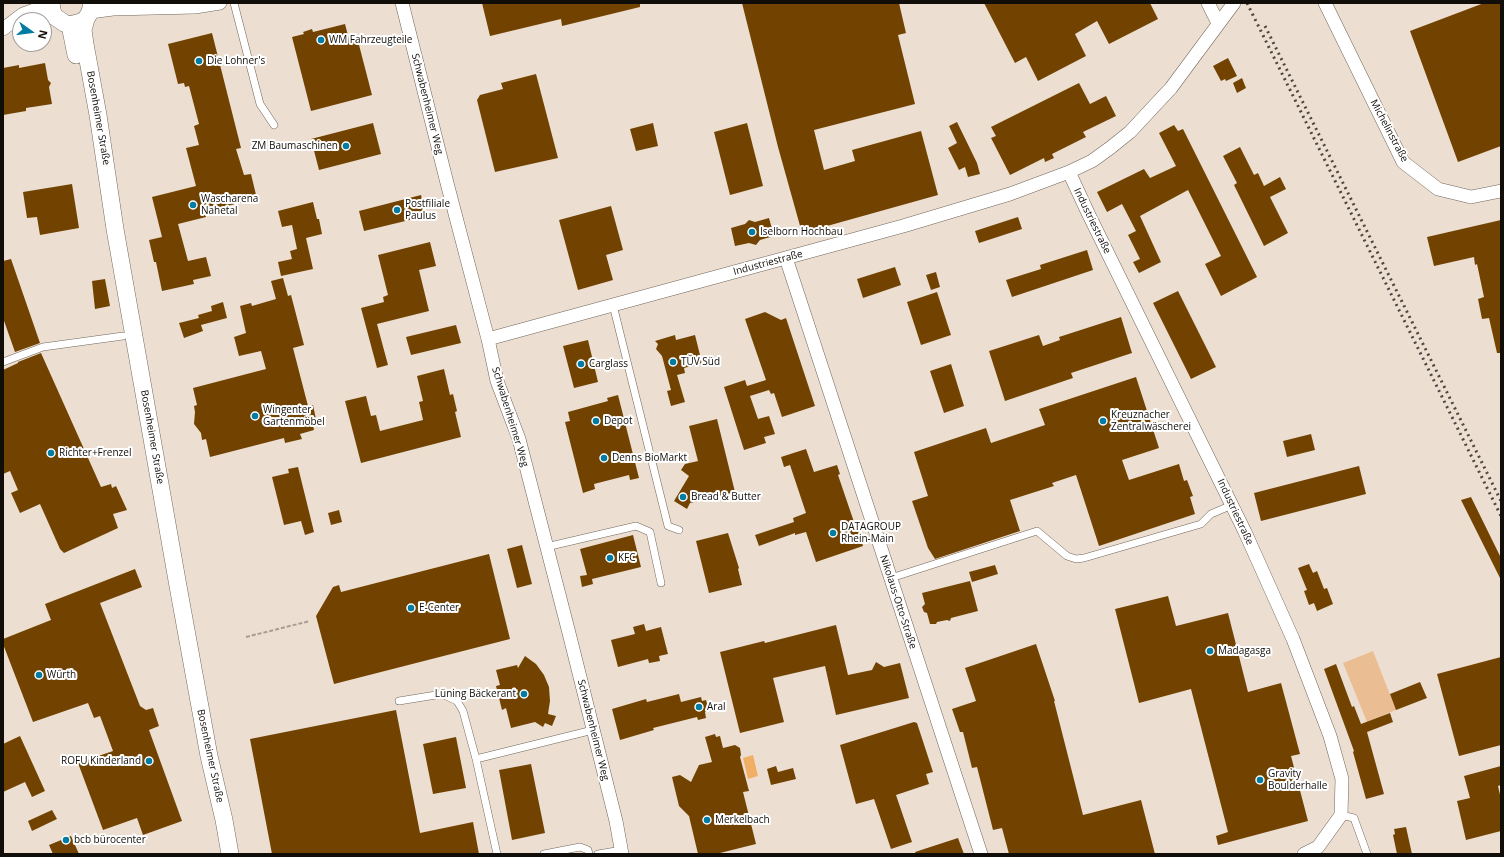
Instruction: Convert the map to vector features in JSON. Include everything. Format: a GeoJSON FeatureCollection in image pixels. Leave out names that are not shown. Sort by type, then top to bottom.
{"type":"FeatureCollection","features":[{"type":"Feature","properties":{"kind":"street"},"geometry":{"type":"LineString","coordinates":[[140,3],[170,8]]}},
{"type":"Feature","properties":{"kind":"street"},"geometry":{"type":"LineString","coordinates":[[4,29],[22,14],[49,11],[64,23],[84,15],[113,9],[195,7],[220,3]]}},
{"type":"Feature","properties":{"kind":"street","name":"Schwabenheimer Weg"},"geometry":{"type":"LineString","coordinates":[[402,3],[488,339],[497,381],[518,439],[616,821],[622,852]]}},
{"type":"Feature","properties":{"kind":"street"},"geometry":{"type":"LineString","coordinates":[[1208,3],[1218,23]]}},
{"type":"Feature","properties":{"kind":"street","name":"Industriestraße"},"geometry":{"type":"LineString","coordinates":[[488,339],[904,226],[1010,194],[1069,172],[1092,161],[1130,132],[1170,88],[1234,3]]}},
{"type":"Feature","properties":{"kind":"street","name":"Michelinstraße"},"geometry":{"type":"LineString","coordinates":[[1325,3],[1403,162],[1438,189],[1471,197],[1501,190]]}},
{"type":"Feature","properties":{"kind":"street","name":"Bosenheimer Straße"},"geometry":{"type":"LineString","coordinates":[[84,15],[87,110],[105,231],[186,688],[219,854]]}},
{"type":"Feature","properties":{"kind":"street","name":"Bosenheimer Straße"},"geometry":{"type":"LineString","coordinates":[[84,15],[83,30],[85,44],[98,115],[115,229],[209,756],[224,820],[230,854]]}},
{"type":"Feature","properties":{"kind":"street","name":"Industriestraße"},"geometry":{"type":"LineString","coordinates":[[1069,172],[1088,214],[1232,505],[1294,639],[1330,736],[1342,779],[1341,815]]}},
{"type":"Feature","properties":{"kind":"street","name":"Nikolaus-Otto-Straße"},"geometry":{"type":"LineString","coordinates":[[786,258],[981,854]]}},
{"type":"Feature","properties":{"kind":"street"},"geometry":{"type":"LineString","coordinates":[[1304,854],[1318,847],[1341,815]]}},
{"type":"Feature","properties":{"kind":"lane"},"geometry":{"type":"LineString","coordinates":[[234,3],[260,104],[274,125]]}},
{"type":"Feature","properties":{"kind":"lane"},"geometry":{"type":"LineString","coordinates":[[613,305],[668,526],[679,530]]}},
{"type":"Feature","properties":{"kind":"lane"},"geometry":{"type":"LineString","coordinates":[[3,362],[43,347],[123,336]]}},
{"type":"Feature","properties":{"kind":"lane"},"geometry":{"type":"LineString","coordinates":[[891,578],[1038,531],[1067,556],[1076,559],[1084,558],[1201,524],[1211,514],[1232,505]]}},
{"type":"Feature","properties":{"kind":"lane"},"geometry":{"type":"LineString","coordinates":[[546,548],[636,526],[650,532],[661,583]]}},
{"type":"Feature","properties":{"kind":"lane"},"geometry":{"type":"LineString","coordinates":[[399,701],[442,694],[457,701],[463,711],[476,759],[497,854]]}},
{"type":"Feature","properties":{"kind":"lane"},"geometry":{"type":"LineString","coordinates":[[476,759],[593,730]]}},
{"type":"Feature","properties":{"kind":"lane"},"geometry":{"type":"LineString","coordinates":[[1341,815],[1354,818],[1367,854]]}},
{"type":"Feature","properties":{"kind":"lane"},"geometry":{"type":"LineString","coordinates":[[544,854],[580,847],[588,850],[589,854]]}},
{"type":"Feature","properties":{"kind":"lane"},"geometry":{"type":"LineString","coordinates":[[598,854],[622,852]]}},
{"type":"Feature","properties":{"kind":"path"},"geometry":{"type":"LineString","coordinates":[[246,637],[310,621]]}},
{"type":"Feature","properties":{"kind":"shaded area"},"geometry":{"type":"Polygon","coordinates":[[[1373,651],[1396,710],[1367,722],[1343,663],[1373,651]]]}},
{"type":"Feature","properties":{"kind":"shaded area"},"geometry":{"type":"Polygon","coordinates":[[[753,755],[758,776],[748,779],[743,758],[753,755]]]}},
{"type":"Feature","properties":{"kind":"building"},"geometry":{"type":"Polygon","coordinates":[[[482,3],[640,3],[640,7],[562,26],[561,19],[490,36],[482,3]]]}},
{"type":"Feature","properties":{"kind":"building"},"geometry":{"type":"Polygon","coordinates":[[[742,3],[899,3],[906,33],[898,35],[915,104],[814,130],[824,170],[855,161],[852,150],[921,131],[938,195],[802,233],[778,147],[742,3]]]}},
{"type":"Feature","properties":{"kind":"building"},"geometry":{"type":"Polygon","coordinates":[[[984,3],[1150,3],[1158,19],[1109,44],[1097,21],[1075,34],[1086,56],[1038,81],[1026,57],[1015,63],[984,3]]]}},
{"type":"Feature","properties":{"kind":"building"},"geometry":{"type":"Polygon","coordinates":[[[1484,3],[1501,3],[1501,146],[1458,162],[1410,31],[1484,3]]]}},
{"type":"Feature","properties":{"kind":"building"},"geometry":{"type":"Polygon","coordinates":[[[345,24],[350,43],[358,41],[372,95],[311,111],[292,37],[304,34],[303,32],[312,29],[313,32],[345,24]]]}},
{"type":"Feature","properties":{"kind":"building"},"geometry":{"type":"Polygon","coordinates":[[[212,33],[241,148],[236,149],[244,175],[251,174],[257,199],[205,211],[206,217],[178,224],[188,261],[206,257],[211,276],[193,280],[194,284],[162,291],[156,262],[154,262],[149,240],[162,237],[152,197],[196,186],[186,148],[199,145],[194,126],[199,124],[189,86],[185,87],[184,83],[178,84],[168,44],[212,33]]]}},
{"type":"Feature","properties":{"kind":"building"},"geometry":{"type":"Polygon","coordinates":[[[1228,58],[1237,76],[1226,81],[1225,79],[1221,81],[1213,66],[1228,58]]]}},
{"type":"Feature","properties":{"kind":"building"},"geometry":{"type":"Polygon","coordinates":[[[45,63],[48,80],[51,83],[49,87],[52,104],[26,108],[26,111],[3,115],[3,68],[19,65],[19,68],[45,63]]]}},
{"type":"Feature","properties":{"kind":"building"},"geometry":{"type":"Polygon","coordinates":[[[536,74],[558,158],[495,172],[477,100],[480,95],[503,89],[501,83],[536,74]]]}},
{"type":"Feature","properties":{"kind":"building"},"geometry":{"type":"Polygon","coordinates":[[[1242,78],[1246,88],[1237,93],[1233,83],[1242,78]]]}},
{"type":"Feature","properties":{"kind":"building"},"geometry":{"type":"Polygon","coordinates":[[[1079,83],[1090,104],[1106,96],[1116,116],[1083,132],[1086,137],[1052,154],[1054,158],[1045,162],[1044,158],[1010,175],[991,138],[996,136],[991,127],[1079,83]]]}},
{"type":"Feature","properties":{"kind":"building"},"geometry":{"type":"Polygon","coordinates":[[[957,122],[977,163],[980,174],[968,177],[965,167],[959,170],[948,148],[957,143],[949,126],[957,122]]]}},
{"type":"Feature","properties":{"kind":"building","name":"ZM Baumaschinen"},"geometry":{"type":"Polygon","coordinates":[[[373,123],[381,154],[319,170],[311,139],[373,123]]]}},
{"type":"Feature","properties":{"kind":"building"},"geometry":{"type":"Polygon","coordinates":[[[653,123],[658,146],[636,151],[630,129],[653,123]]]}},
{"type":"Feature","properties":{"kind":"building"},"geometry":{"type":"Polygon","coordinates":[[[747,123],[763,186],[730,195],[714,132],[747,123]]]}},
{"type":"Feature","properties":{"kind":"building"},"geometry":{"type":"Polygon","coordinates":[[[1174,125],[1178,131],[1183,129],[1257,277],[1221,296],[1205,264],[1221,256],[1188,190],[1140,216],[1161,262],[1139,273],[1133,262],[1140,259],[1128,235],[1136,231],[1122,204],[1107,212],[1097,192],[1144,169],[1150,178],[1176,166],[1159,133],[1174,125]]]}},
{"type":"Feature","properties":{"kind":"building"},"geometry":{"type":"Polygon","coordinates":[[[1240,147],[1254,175],[1258,173],[1264,186],[1280,177],[1286,189],[1270,197],[1288,233],[1264,246],[1234,185],[1237,183],[1223,156],[1240,147]]]}},
{"type":"Feature","properties":{"kind":"building"},"geometry":{"type":"Polygon","coordinates":[[[72,184],[79,228],[40,235],[37,217],[27,218],[23,192],[72,184]]]}},
{"type":"Feature","properties":{"kind":"building"},"geometry":{"type":"Polygon","coordinates":[[[421,195],[426,216],[364,231],[359,211],[421,195]]]}},
{"type":"Feature","properties":{"kind":"building"},"geometry":{"type":"Polygon","coordinates":[[[313,202],[322,234],[306,238],[313,269],[281,276],[278,262],[292,259],[290,251],[297,249],[292,225],[282,227],[278,211],[313,202]]]}},
{"type":"Feature","properties":{"kind":"building"},"geometry":{"type":"Polygon","coordinates":[[[611,206],[623,250],[606,255],[613,280],[578,290],[559,220],[611,206]]]}},
{"type":"Feature","properties":{"kind":"building"},"geometry":{"type":"Polygon","coordinates":[[[1018,217],[1022,229],[979,243],[975,231],[1018,217]]]}},
{"type":"Feature","properties":{"kind":"building","name":"Iselborn Hochbau"},"geometry":{"type":"Polygon","coordinates":[[[769,218],[774,236],[760,240],[756,245],[749,243],[735,246],[731,228],[745,224],[749,220],[755,222],[769,218]]]}},
{"type":"Feature","properties":{"kind":"building"},"geometry":{"type":"Polygon","coordinates":[[[1501,220],[1501,353],[1497,353],[1489,318],[1482,319],[1478,299],[1484,297],[1477,264],[1475,265],[1474,257],[1434,266],[1427,237],[1501,220]]]}},
{"type":"Feature","properties":{"kind":"building"},"geometry":{"type":"Polygon","coordinates":[[[430,242],[436,266],[419,270],[429,311],[377,324],[388,365],[377,368],[361,308],[384,302],[383,297],[388,295],[378,255],[430,242]]]}},
{"type":"Feature","properties":{"kind":"building"},"geometry":{"type":"Polygon","coordinates":[[[1087,250],[1093,270],[1012,297],[1006,280],[1041,269],[1040,265],[1087,250]]]}},
{"type":"Feature","properties":{"kind":"building"},"geometry":{"type":"Polygon","coordinates":[[[11,259],[40,343],[15,352],[3,318],[3,261],[11,259]]]}},
{"type":"Feature","properties":{"kind":"building"},"geometry":{"type":"Polygon","coordinates":[[[895,267],[901,285],[863,298],[857,279],[895,267]]]}},
{"type":"Feature","properties":{"kind":"building"},"geometry":{"type":"Polygon","coordinates":[[[936,272],[940,287],[931,290],[926,275],[936,272]]]}},
{"type":"Feature","properties":{"kind":"building","name":"Wingenter Gartenmöbel"},"geometry":{"type":"Polygon","coordinates":[[[283,278],[288,296],[291,295],[304,345],[293,348],[308,406],[313,405],[317,424],[313,425],[314,430],[300,434],[302,439],[285,443],[284,438],[210,457],[206,439],[202,440],[201,433],[194,424],[194,406],[197,405],[193,388],[266,369],[261,351],[239,356],[234,337],[246,333],[240,306],[251,303],[252,306],[276,299],[271,281],[283,278]]]}},
{"type":"Feature","properties":{"kind":"building"},"geometry":{"type":"Polygon","coordinates":[[[105,279],[110,306],[95,309],[92,281],[105,279]]]}},
{"type":"Feature","properties":{"kind":"building"},"geometry":{"type":"Polygon","coordinates":[[[1178,291],[1216,367],[1191,379],[1153,303],[1178,291]]]}},
{"type":"Feature","properties":{"kind":"building"},"geometry":{"type":"Polygon","coordinates":[[[937,292],[951,335],[921,345],[907,302],[937,292]]]}},
{"type":"Feature","properties":{"kind":"building"},"geometry":{"type":"Polygon","coordinates":[[[223,302],[227,318],[201,325],[203,331],[184,338],[179,323],[199,318],[198,315],[212,311],[211,306],[223,302]]]}},
{"type":"Feature","properties":{"kind":"building"},"geometry":{"type":"Polygon","coordinates":[[[765,312],[781,320],[786,318],[815,406],[782,417],[774,393],[771,394],[769,390],[750,396],[758,419],[769,416],[775,434],[764,437],[766,443],[744,450],[724,387],[745,380],[747,386],[766,380],[745,319],[765,312]]]}},
{"type":"Feature","properties":{"kind":"building"},"geometry":{"type":"Polygon","coordinates":[[[1121,317],[1132,353],[1071,373],[1073,378],[1005,401],[989,351],[1039,335],[1043,346],[1060,340],[1059,337],[1121,317]]]}},
{"type":"Feature","properties":{"kind":"building"},"geometry":{"type":"Polygon","coordinates":[[[456,325],[461,343],[411,355],[406,337],[456,325]]]}},
{"type":"Feature","properties":{"kind":"building"},"geometry":{"type":"Polygon","coordinates":[[[675,335],[676,340],[695,335],[702,363],[684,368],[685,373],[677,375],[685,402],[671,406],[667,391],[671,390],[662,356],[656,349],[658,344],[655,341],[675,335]]]}},
{"type":"Feature","properties":{"kind":"building","name":"Carglass"},"geometry":{"type":"Polygon","coordinates":[[[588,340],[598,382],[574,388],[563,346],[588,340]]]}},
{"type":"Feature","properties":{"kind":"building","name":"Richter+Frenzel"},"geometry":{"type":"Polygon","coordinates":[[[41,353],[101,487],[111,484],[112,488],[116,486],[127,510],[113,514],[118,528],[64,553],[60,549],[40,504],[20,513],[11,493],[18,490],[10,471],[3,474],[3,370],[41,353]]]}},
{"type":"Feature","properties":{"kind":"building"},"geometry":{"type":"Polygon","coordinates":[[[951,364],[964,406],[944,413],[930,371],[951,364]]]}},
{"type":"Feature","properties":{"kind":"building"},"geometry":{"type":"Polygon","coordinates":[[[444,369],[450,395],[453,394],[457,411],[455,412],[461,437],[361,463],[345,401],[366,396],[371,416],[376,415],[380,431],[423,420],[419,402],[423,401],[417,376],[444,369]]]}},
{"type":"Feature","properties":{"kind":"building"},"geometry":{"type":"Polygon","coordinates":[[[1136,377],[1159,448],[1122,460],[1129,480],[1179,464],[1184,481],[1187,480],[1193,496],[1190,497],[1195,514],[1099,546],[1076,475],[1052,483],[1054,486],[1010,500],[1020,531],[935,559],[928,548],[912,501],[928,496],[914,452],[986,428],[991,443],[1045,425],[1039,409],[1136,377]]]}},
{"type":"Feature","properties":{"kind":"building"},"geometry":{"type":"Polygon","coordinates":[[[618,395],[639,478],[630,480],[629,475],[594,484],[595,489],[583,493],[565,422],[570,421],[568,412],[608,401],[607,398],[618,395]]]}},
{"type":"Feature","properties":{"kind":"building"},"geometry":{"type":"Polygon","coordinates":[[[717,419],[735,492],[690,503],[687,509],[674,501],[689,476],[681,470],[685,464],[698,461],[689,426],[717,419]]]}},
{"type":"Feature","properties":{"kind":"building"},"geometry":{"type":"Polygon","coordinates":[[[1311,434],[1315,450],[1287,457],[1283,441],[1311,434]]]}},
{"type":"Feature","properties":{"kind":"building"},"geometry":{"type":"Polygon","coordinates":[[[806,449],[814,472],[837,465],[840,474],[838,475],[863,546],[816,562],[806,532],[795,535],[795,533],[759,546],[755,535],[794,522],[793,518],[806,513],[790,465],[784,467],[781,457],[806,449]]]}},
{"type":"Feature","properties":{"kind":"building"},"geometry":{"type":"Polygon","coordinates":[[[1359,466],[1366,494],[1261,521],[1254,493],[1359,466]]]}},
{"type":"Feature","properties":{"kind":"building"},"geometry":{"type":"Polygon","coordinates":[[[298,467],[314,532],[305,535],[301,521],[284,525],[272,477],[289,473],[288,469],[298,467]]]}},
{"type":"Feature","properties":{"kind":"building"},"geometry":{"type":"Polygon","coordinates":[[[1471,497],[1501,558],[1501,580],[1461,500],[1471,497]]]}},
{"type":"Feature","properties":{"kind":"building"},"geometry":{"type":"Polygon","coordinates":[[[339,510],[342,522],[331,525],[328,513],[339,510]]]}},
{"type":"Feature","properties":{"kind":"building"},"geometry":{"type":"Polygon","coordinates":[[[728,533],[739,568],[742,585],[709,593],[696,541],[728,533]]]}},
{"type":"Feature","properties":{"kind":"building","name":"KFC"},"geometry":{"type":"Polygon","coordinates":[[[633,535],[641,567],[592,579],[593,584],[582,587],[580,576],[587,575],[580,549],[633,535]]]}},
{"type":"Feature","properties":{"kind":"building"},"geometry":{"type":"Polygon","coordinates":[[[522,545],[532,584],[517,588],[507,549],[522,545]]]}},
{"type":"Feature","properties":{"kind":"building","name":"E-Center"},"geometry":{"type":"Polygon","coordinates":[[[489,554],[510,639],[334,684],[316,616],[333,587],[339,585],[341,592],[489,554]]]}},
{"type":"Feature","properties":{"kind":"building"},"geometry":{"type":"Polygon","coordinates":[[[1309,564],[1313,573],[1317,571],[1324,589],[1327,588],[1333,604],[1317,611],[1314,603],[1309,605],[1304,591],[1307,590],[1298,568],[1309,564]]]}},
{"type":"Feature","properties":{"kind":"building"},"geometry":{"type":"Polygon","coordinates":[[[995,565],[998,574],[972,582],[969,572],[995,565]]]}},
{"type":"Feature","properties":{"kind":"building"},"geometry":{"type":"Polygon","coordinates":[[[135,569],[142,587],[100,603],[140,706],[146,710],[153,708],[159,726],[149,730],[182,821],[143,835],[137,818],[103,830],[78,763],[113,751],[100,716],[94,718],[88,703],[33,722],[3,644],[3,639],[51,620],[45,604],[135,569]]]}},
{"type":"Feature","properties":{"kind":"building"},"geometry":{"type":"Polygon","coordinates":[[[970,581],[978,611],[951,618],[950,621],[947,620],[937,622],[936,624],[930,624],[927,613],[924,612],[922,607],[925,604],[922,593],[970,581]]]}},
{"type":"Feature","properties":{"kind":"building"},"geometry":{"type":"Polygon","coordinates":[[[1168,596],[1176,626],[1228,613],[1248,692],[1281,683],[1300,754],[1291,756],[1308,821],[1218,845],[1216,836],[1228,832],[1191,689],[1139,703],[1115,609],[1168,596]]]}},
{"type":"Feature","properties":{"kind":"building"},"geometry":{"type":"Polygon","coordinates":[[[644,624],[646,631],[661,627],[668,654],[659,656],[660,661],[649,663],[648,659],[618,667],[611,640],[635,634],[633,627],[644,624]]]}},
{"type":"Feature","properties":{"kind":"building"},"geometry":{"type":"Polygon","coordinates":[[[836,625],[848,675],[872,670],[876,662],[884,667],[900,663],[909,698],[836,715],[825,666],[773,678],[784,722],[740,733],[720,652],[764,641],[765,643],[836,625]]]}},
{"type":"Feature","properties":{"kind":"building"},"geometry":{"type":"Polygon","coordinates":[[[1036,644],[1055,701],[1083,815],[1141,800],[1155,854],[1009,854],[1002,828],[993,830],[977,767],[972,768],[963,732],[960,732],[952,709],[976,701],[965,668],[1036,644]]]}},
{"type":"Feature","properties":{"kind":"building","name":"Lüning Bäckerant"},"geometry":{"type":"Polygon","coordinates":[[[525,656],[536,664],[544,675],[549,687],[550,701],[548,714],[556,716],[552,726],[545,723],[543,727],[535,722],[511,728],[506,708],[502,710],[496,686],[500,685],[496,670],[517,665],[518,668],[525,656]]]}},
{"type":"Feature","properties":{"kind":"building"},"geometry":{"type":"Polygon","coordinates":[[[1501,657],[1501,745],[1459,756],[1437,674],[1501,657]]]}},
{"type":"Feature","properties":{"kind":"building"},"geometry":{"type":"Polygon","coordinates":[[[1336,664],[1352,707],[1354,706],[1361,724],[1390,713],[1393,722],[1367,732],[1384,794],[1366,799],[1353,752],[1354,751],[1324,669],[1336,664]]]}},
{"type":"Feature","properties":{"kind":"building"},"geometry":{"type":"Polygon","coordinates":[[[1420,682],[1427,698],[1396,710],[1390,694],[1420,682]]]}},
{"type":"Feature","properties":{"kind":"building"},"geometry":{"type":"Polygon","coordinates":[[[679,694],[681,702],[701,697],[702,701],[706,700],[709,711],[705,712],[706,718],[698,720],[697,717],[653,728],[654,730],[620,740],[612,709],[646,699],[647,702],[679,694]]]}},
{"type":"Feature","properties":{"kind":"building"},"geometry":{"type":"Polygon","coordinates":[[[396,710],[420,833],[473,822],[479,854],[272,854],[250,739],[396,710]]]}},
{"type":"Feature","properties":{"kind":"building"},"geometry":{"type":"Polygon","coordinates":[[[914,722],[917,723],[933,772],[926,774],[929,784],[896,795],[912,842],[891,849],[874,799],[856,804],[840,745],[914,722]]]}},
{"type":"Feature","properties":{"kind":"building"},"geometry":{"type":"Polygon","coordinates":[[[715,734],[716,737],[720,736],[723,748],[735,745],[740,748],[740,757],[749,791],[743,792],[756,844],[716,854],[698,854],[689,816],[679,806],[672,777],[680,775],[691,782],[699,765],[712,762],[705,737],[715,734]]]}},
{"type":"Feature","properties":{"kind":"building"},"geometry":{"type":"Polygon","coordinates":[[[20,736],[45,791],[32,797],[25,782],[3,792],[3,744],[20,736]]]}},
{"type":"Feature","properties":{"kind":"building"},"geometry":{"type":"Polygon","coordinates":[[[456,737],[466,788],[433,794],[423,744],[456,737]]]}},
{"type":"Feature","properties":{"kind":"building"},"geometry":{"type":"Polygon","coordinates":[[[531,764],[545,833],[512,840],[499,770],[531,764]]]}},
{"type":"Feature","properties":{"kind":"building"},"geometry":{"type":"Polygon","coordinates":[[[776,766],[778,772],[793,768],[796,779],[771,785],[767,769],[776,766]]]}},
{"type":"Feature","properties":{"kind":"building"},"geometry":{"type":"Polygon","coordinates":[[[1501,766],[1501,785],[1498,786],[1501,799],[1501,831],[1466,840],[1457,801],[1470,798],[1464,776],[1501,766]]]}},
{"type":"Feature","properties":{"kind":"building"},"geometry":{"type":"Polygon","coordinates":[[[52,810],[57,819],[32,831],[28,821],[52,810]]]}},
{"type":"Feature","properties":{"kind":"building"},"geometry":{"type":"Polygon","coordinates":[[[1406,827],[1412,854],[1397,854],[1393,835],[1395,834],[1394,829],[1406,827]]]}},
{"type":"Feature","properties":{"kind":"building","name":"bcb bürocenter"},"geometry":{"type":"Polygon","coordinates":[[[71,836],[79,854],[53,854],[49,845],[71,836]]]}},
{"type":"Feature","properties":{"kind":"building"},"geometry":{"type":"Polygon","coordinates":[[[958,838],[964,854],[916,854],[915,852],[958,838]]]}},
{"type":"Feature","properties":{"kind":"railway"},"geometry":{"type":"LineString","coordinates":[[1247,3],[1501,516]]}},
{"type":"Feature","properties":{"kind":"railway"},"geometry":{"type":"LineString","coordinates":[[1265,26],[1501,501]]}},
{"type":"Feature","properties":{"kind":"place","name":"WM Fahrzeugteile"},"geometry":{"type":"Point","coordinates":[321,40]}},
{"type":"Feature","properties":{"kind":"place","name":"Die Lohner's"},"geometry":{"type":"Point","coordinates":[199,61]}},
{"type":"Feature","properties":{"kind":"place","name":"ZM Baumaschinen"},"geometry":{"type":"Point","coordinates":[346,146]}},
{"type":"Feature","properties":{"kind":"place","name":"Wascharena Nahetal"},"geometry":{"type":"Point","coordinates":[193,205]}},
{"type":"Feature","properties":{"kind":"place","name":"Postfiliale Paulus"},"geometry":{"type":"Point","coordinates":[397,210]}},
{"type":"Feature","properties":{"kind":"place","name":"Iselborn Hochbau"},"geometry":{"type":"Point","coordinates":[752,232]}},
{"type":"Feature","properties":{"kind":"place","name":"TÜV Süd"},"geometry":{"type":"Point","coordinates":[673,362]}},
{"type":"Feature","properties":{"kind":"place","name":"Carglass"},"geometry":{"type":"Point","coordinates":[581,364]}},
{"type":"Feature","properties":{"kind":"place","name":"Wingenter Gartenmöbel"},"geometry":{"type":"Point","coordinates":[255,416]}},
{"type":"Feature","properties":{"kind":"place","name":"Depot"},"geometry":{"type":"Point","coordinates":[596,421]}},
{"type":"Feature","properties":{"kind":"place","name":"Kreuznacher Zentralwäscherei"},"geometry":{"type":"Point","coordinates":[1103,421]}},
{"type":"Feature","properties":{"kind":"place","name":"Richter+Frenzel"},"geometry":{"type":"Point","coordinates":[51,453]}},
{"type":"Feature","properties":{"kind":"place","name":"Denns BioMarkt"},"geometry":{"type":"Point","coordinates":[604,458]}},
{"type":"Feature","properties":{"kind":"place","name":"Bread & Butter"},"geometry":{"type":"Point","coordinates":[683,497]}},
{"type":"Feature","properties":{"kind":"place","name":"DATAGROUP Rhein-Main"},"geometry":{"type":"Point","coordinates":[833,533]}},
{"type":"Feature","properties":{"kind":"place","name":"KFC"},"geometry":{"type":"Point","coordinates":[610,558]}},
{"type":"Feature","properties":{"kind":"place","name":"E-Center"},"geometry":{"type":"Point","coordinates":[411,608]}},
{"type":"Feature","properties":{"kind":"place","name":"Madagasga"},"geometry":{"type":"Point","coordinates":[1210,651]}},
{"type":"Feature","properties":{"kind":"place","name":"Würth"},"geometry":{"type":"Point","coordinates":[39,675]}},
{"type":"Feature","properties":{"kind":"place","name":"Lüning Bäckerant"},"geometry":{"type":"Point","coordinates":[524,694]}},
{"type":"Feature","properties":{"kind":"place","name":"Aral"},"geometry":{"type":"Point","coordinates":[699,707]}},
{"type":"Feature","properties":{"kind":"place","name":"ROFU Kinderland"},"geometry":{"type":"Point","coordinates":[149,761]}},
{"type":"Feature","properties":{"kind":"place","name":"Gravity Boulderhalle"},"geometry":{"type":"Point","coordinates":[1260,780]}},
{"type":"Feature","properties":{"kind":"place","name":"Merkelbach"},"geometry":{"type":"Point","coordinates":[707,820]}},
{"type":"Feature","properties":{"kind":"place","name":"bcb bürocenter"},"geometry":{"type":"Point","coordinates":[66,840]}}]}
